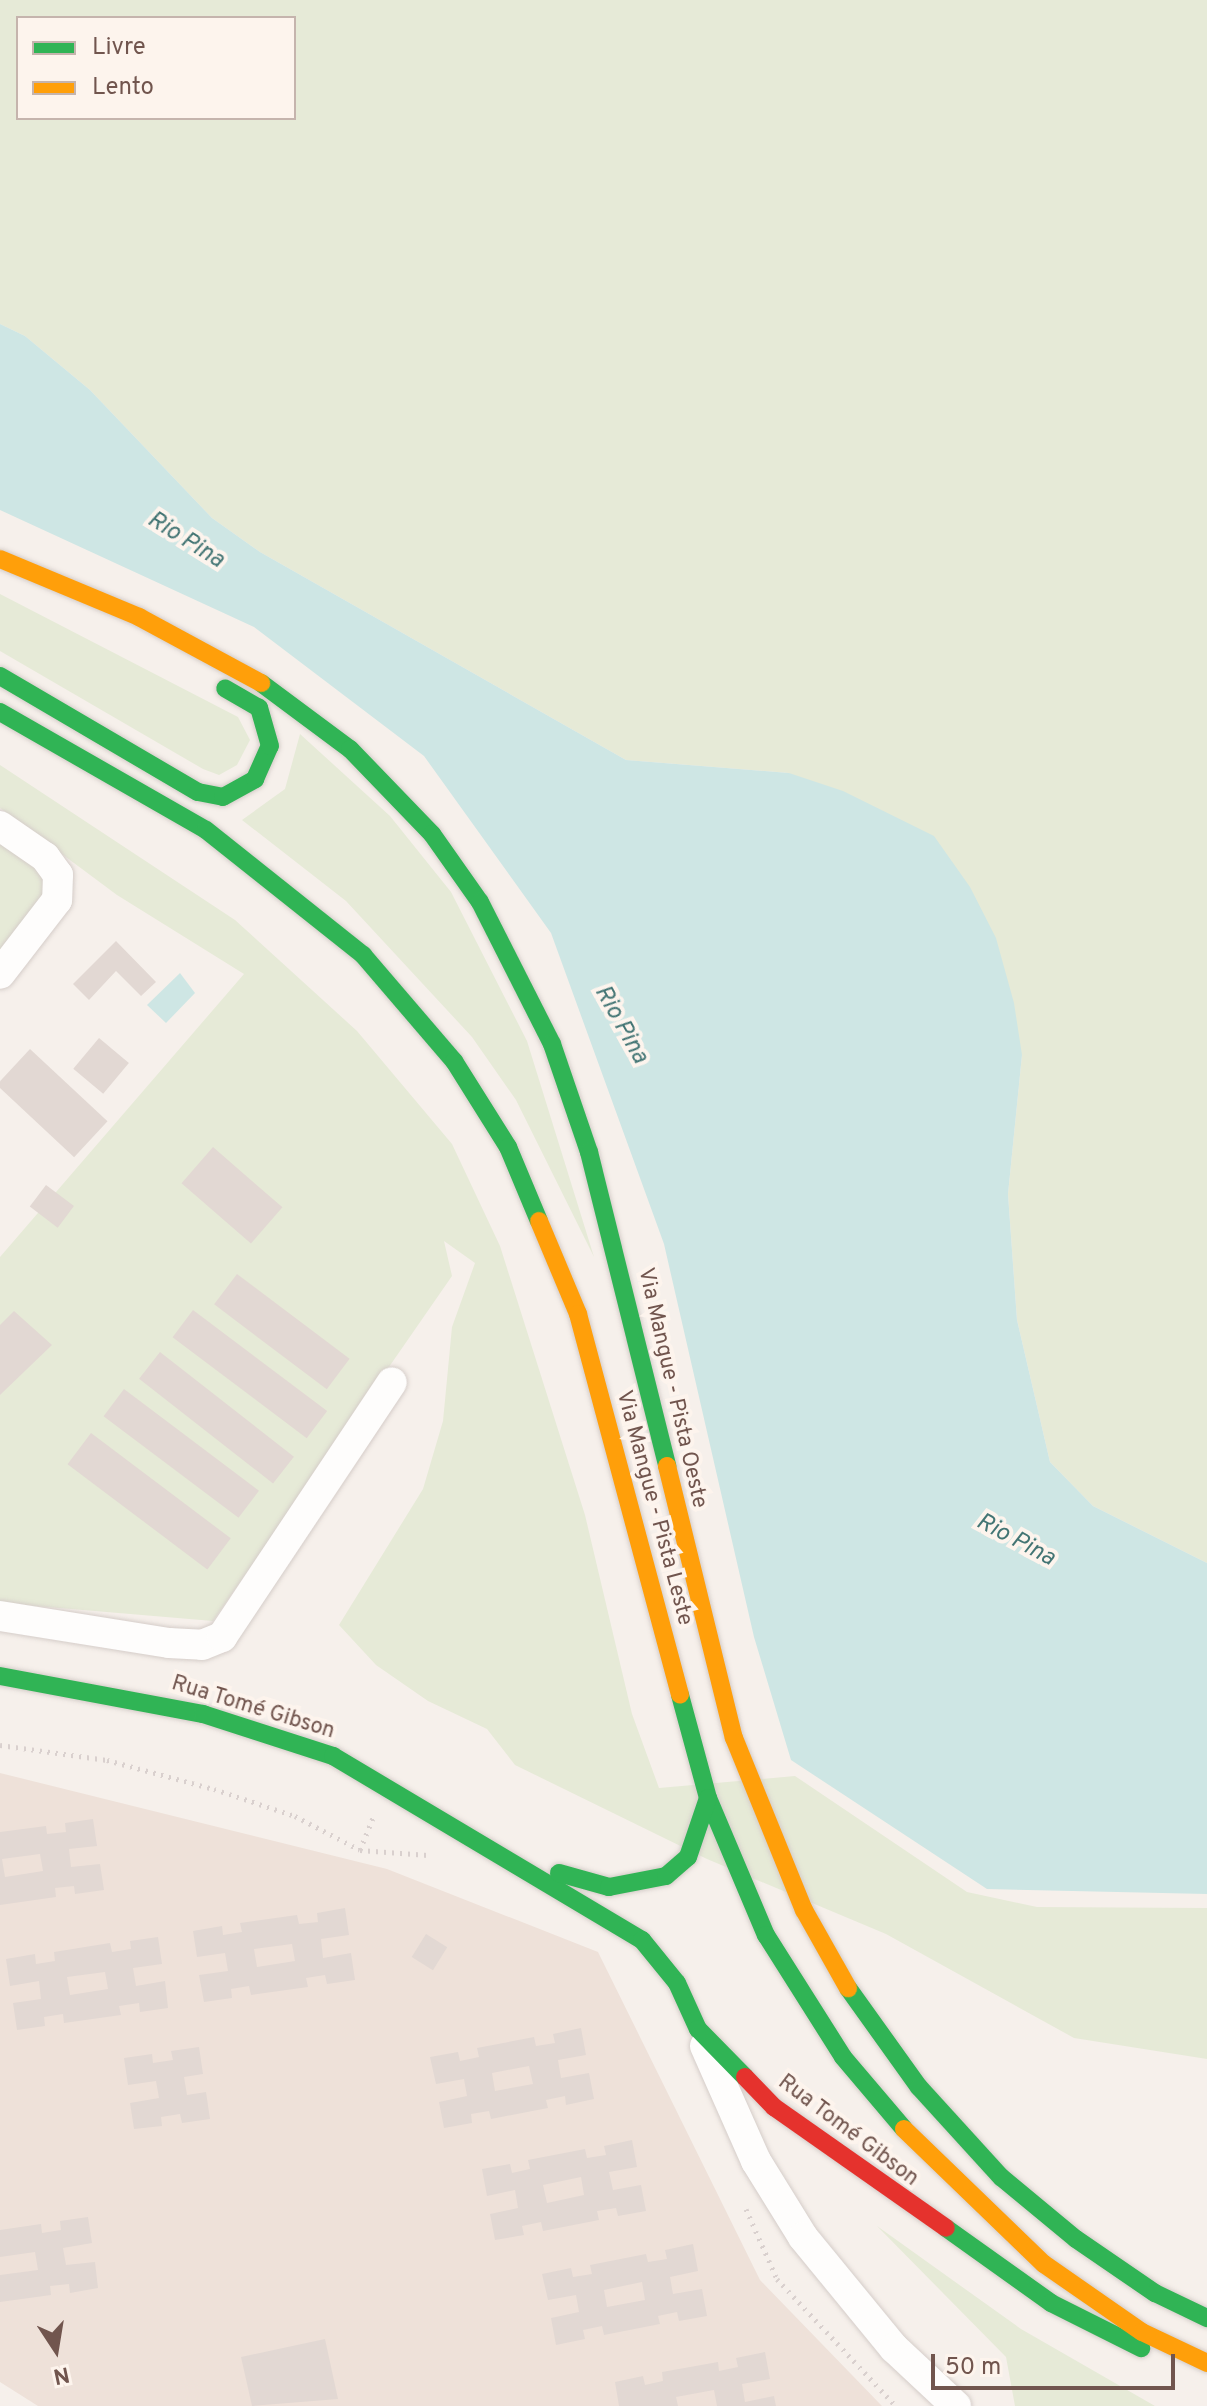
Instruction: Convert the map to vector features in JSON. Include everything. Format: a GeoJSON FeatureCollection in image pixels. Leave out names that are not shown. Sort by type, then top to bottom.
{"type":"FeatureCollection","features":[{"type":"Feature","properties":{"kind":"main road","name":"Via Mangue - Pista Oeste"},"geometry":{"type":"LineString","coordinates":[[0,559],[139,617],[243,670],[318,725],[432,834],[480,902],[552,1044],[589,1152],[734,1738],[804,1910],[860,2009],[919,2087],[1001,2177],[1076,2239],[1155,2293],[1207,2318]]}},
{"type":"Feature","properties":{"kind":"main road"},"geometry":{"type":"LineString","coordinates":[[0,676],[198,792],[238,794],[266,763],[270,746],[259,708],[33,574]]}},
{"type":"Feature","properties":{"kind":"main road","name":"Via Mangue - Pista Leste"},"geometry":{"type":"LineString","coordinates":[[0,712],[206,830],[363,955],[454,1061],[508,1147],[578,1314],[708,1798],[766,1935],[843,2057],[929,2159],[1044,2264],[1142,2332],[1207,2363]]}},
{"type":"Feature","properties":{"kind":"main road","name":"Rua Tomé Gibson"},"geometry":{"type":"LineString","coordinates":[[0,1676],[203,1714],[333,1756],[516,1860],[642,1940],[677,1983],[698,2029],[774,2107],[968,2248],[1051,2303],[1207,2374]]}},
{"type":"Feature","properties":{"kind":"main road","name":"Rua Tomé Gibson"},"geometry":{"type":"LineString","coordinates":[[516,1860],[609,1887],[642,1885],[666,1876],[688,1857],[708,1798]]}},
{"type":"Feature","properties":{"kind":"street"},"geometry":{"type":"LineString","coordinates":[[0,826],[45,857],[58,875],[57,900],[0,974]]}},
{"type":"Feature","properties":{"kind":"street"},"geometry":{"type":"LineString","coordinates":[[0,1616],[169,1643],[202,1645],[222,1637],[392,1382]]}},
{"type":"Feature","properties":{"kind":"street"},"geometry":{"type":"LineString","coordinates":[[698,2029],[756,2161],[803,2237],[894,2348],[956,2406]]}},
{"type":"Feature","properties":{"kind":"path"},"geometry":{"type":"LineString","coordinates":[[0,1745],[107,1760],[214,1789],[295,1816],[360,1850],[434,1855]]}},
{"type":"Feature","properties":{"kind":"path"},"geometry":{"type":"LineString","coordinates":[[741,2198],[777,2279],[896,2406]]}},
{"type":"Feature","properties":{"kind":"shaded area"},"geometry":{"type":"Polygon","coordinates":[[[0,1773],[387,1869],[598,1952],[760,2280],[882,2406],[38,2406],[0,2382],[0,1773]]]}},
{"type":"Feature","properties":{"kind":"green space"},"geometry":{"type":"Polygon","coordinates":[[[0,0],[1207,0],[1207,1563],[1093,1506],[1050,1462],[1017,1320],[1008,1194],[1022,1055],[789,773],[626,760],[260,552],[212,518],[90,390],[25,336],[0,324],[0,0]]]}},
{"type":"Feature","properties":{"kind":"green space"},"geometry":{"type":"Polygon","coordinates":[[[0,594],[238,717],[250,740],[237,765],[219,775],[203,769],[0,651],[0,594]]]}},
{"type":"Feature","properties":{"kind":"green space"},"geometry":{"type":"Polygon","coordinates":[[[300,734],[390,816],[451,892],[527,1041],[594,1257],[516,1100],[472,1037],[346,901],[242,820],[285,789],[300,734]]]}},
{"type":"Feature","properties":{"kind":"green space"},"geometry":{"type":"Polygon","coordinates":[[[0,765],[235,920],[357,1031],[452,1144],[500,1246],[585,1515],[632,1714],[659,1788],[795,1776],[967,1892],[1037,1907],[1207,1908],[1207,2059],[1074,2038],[886,1934],[707,1859],[515,1765],[487,1729],[428,1701],[376,1665],[339,1625],[423,1489],[443,1421],[452,1327],[475,1263],[444,1241],[452,1276],[213,1621],[0,1603],[0,1257],[244,974],[117,895],[0,808],[0,765]]]}},
{"type":"Feature","properties":{"kind":"green space"},"geometry":{"type":"Polygon","coordinates":[[[0,836],[36,865],[50,887],[0,957],[0,836]]]}},
{"type":"Feature","properties":{"kind":"green space"},"geometry":{"type":"Polygon","coordinates":[[[877,2226],[1021,2329],[1155,2406],[1015,2406],[1006,2357],[877,2226]]]}},
{"type":"Feature","properties":{"kind":"water","name":"Rio Pina"},"geometry":{"type":"Polygon","coordinates":[[[0,324],[25,336],[90,390],[212,518],[260,552],[626,760],[789,773],[843,791],[934,836],[970,887],[996,938],[1014,1003],[1022,1055],[1008,1194],[1017,1320],[1050,1462],[1093,1506],[1207,1563],[1207,1894],[987,1889],[791,1760],[754,1637],[664,1244],[551,933],[424,756],[254,627],[0,510],[0,324]]]}},
{"type":"Feature","properties":{"kind":"water"},"geometry":{"type":"Polygon","coordinates":[[[180,973],[195,993],[166,1023],[147,1005],[180,973]]]}},
{"type":"Feature","properties":{"kind":"building"},"geometry":{"type":"Polygon","coordinates":[[[116,941],[156,982],[141,996],[116,971],[89,1000],[73,984],[116,941]]]}},
{"type":"Feature","properties":{"kind":"building"},"geometry":{"type":"Polygon","coordinates":[[[99,1038],[129,1063],[103,1094],[73,1069],[99,1038]]]}},
{"type":"Feature","properties":{"kind":"building"},"geometry":{"type":"Polygon","coordinates":[[[30,1049],[108,1121],[74,1157],[0,1088],[0,1081],[30,1049]]]}},
{"type":"Feature","properties":{"kind":"building"},"geometry":{"type":"Polygon","coordinates":[[[213,1147],[282,1207],[251,1244],[182,1183],[213,1147]]]}},
{"type":"Feature","properties":{"kind":"building"},"geometry":{"type":"Polygon","coordinates":[[[46,1185],[74,1206],[58,1228],[30,1207],[46,1185]]]}},
{"type":"Feature","properties":{"kind":"building"},"geometry":{"type":"Polygon","coordinates":[[[237,1274],[350,1359],[327,1389],[214,1304],[237,1274]]]}},
{"type":"Feature","properties":{"kind":"building"},"geometry":{"type":"Polygon","coordinates":[[[193,1310],[327,1411],[307,1438],[173,1337],[193,1310]]]}},
{"type":"Feature","properties":{"kind":"building"},"geometry":{"type":"Polygon","coordinates":[[[14,1311],[52,1345],[0,1395],[0,1325],[14,1311]]]}},
{"type":"Feature","properties":{"kind":"building"},"geometry":{"type":"Polygon","coordinates":[[[160,1352],[294,1457],[273,1483],[139,1379],[160,1352]]]}},
{"type":"Feature","properties":{"kind":"building"},"geometry":{"type":"Polygon","coordinates":[[[124,1389],[259,1491],[239,1518],[104,1416],[124,1389]]]}},
{"type":"Feature","properties":{"kind":"building"},"geometry":{"type":"Polygon","coordinates":[[[91,1433],[231,1538],[207,1569],[68,1464],[91,1433]]]}},
{"type":"Feature","properties":{"kind":"building"},"geometry":{"type":"Polygon","coordinates":[[[93,1819],[97,1846],[69,1849],[71,1867],[100,1864],[104,1890],[75,1894],[74,1886],[55,1888],[56,1897],[0,1905],[0,1832],[46,1826],[47,1834],[66,1832],[65,1823],[93,1819]],[[40,1854],[2,1859],[5,1877],[43,1871],[40,1854]]]}},
{"type":"Feature","properties":{"kind":"building"},"geometry":{"type":"Polygon","coordinates":[[[345,1908],[349,1935],[321,1939],[323,1958],[351,1953],[355,1980],[327,1984],[325,1975],[306,1978],[308,1987],[251,1995],[249,1986],[231,1989],[232,1998],[204,2002],[199,1975],[228,1971],[225,1953],[197,1957],[193,1931],[222,1926],[223,1935],[242,1932],[240,1923],[297,1915],[299,1924],[318,1922],[317,1913],[345,1908]],[[292,1944],[254,1949],[257,1967],[295,1961],[292,1944]]]}},
{"type":"Feature","properties":{"kind":"building"},"geometry":{"type":"Polygon","coordinates":[[[426,1934],[447,1947],[433,1970],[412,1957],[426,1934]]]}},
{"type":"Feature","properties":{"kind":"building"},"geometry":{"type":"Polygon","coordinates":[[[158,1937],[162,1964],[133,1968],[136,1986],[165,1981],[168,2008],[140,2012],[139,2003],[119,2006],[121,2015],[64,2023],[63,2014],[44,2017],[45,2026],[17,2030],[13,2003],[41,1999],[39,1981],[10,1986],[6,1959],[35,1954],[36,1964],[55,1961],[54,1952],[110,1943],[112,1952],[131,1949],[130,1941],[158,1937]],[[105,1972],[67,1977],[70,1995],[108,1989],[105,1972]]]}},
{"type":"Feature","properties":{"kind":"building"},"geometry":{"type":"Polygon","coordinates":[[[581,2028],[586,2055],[558,2060],[561,2078],[589,2073],[594,2099],[566,2105],[565,2096],[546,2100],[548,2108],[491,2119],[489,2111],[471,2114],[472,2123],[444,2128],[439,2102],[467,2096],[464,2079],[436,2084],[430,2057],[458,2052],[460,2061],[479,2057],[477,2048],[534,2037],[536,2046],[555,2043],[553,2034],[581,2028]],[[529,2066],[492,2073],[495,2091],[533,2084],[529,2066]]]}},
{"type":"Feature","properties":{"kind":"building"},"geometry":{"type":"Polygon","coordinates":[[[199,2047],[203,2074],[184,2077],[187,2095],[206,2092],[210,2119],[182,2123],[180,2114],[161,2117],[162,2126],[134,2129],[130,2103],[159,2098],[156,2081],[128,2085],[124,2058],[152,2054],[153,2063],[173,2060],[171,2051],[199,2047]]]}},
{"type":"Feature","properties":{"kind":"building"},"geometry":{"type":"Polygon","coordinates":[[[632,2140],[637,2167],[609,2172],[613,2190],[641,2185],[646,2211],[618,2216],[616,2208],[597,2211],[599,2220],[543,2231],[541,2222],[522,2226],[524,2235],[495,2240],[490,2214],[518,2208],[515,2190],[487,2196],[482,2169],[510,2164],[512,2173],[530,2169],[528,2160],[585,2149],[587,2158],[606,2155],[604,2146],[632,2140]],[[581,2177],[543,2185],[547,2203],[584,2195],[581,2177]]]}},
{"type":"Feature","properties":{"kind":"building"},"geometry":{"type":"Polygon","coordinates":[[[88,2217],[92,2243],[63,2248],[66,2265],[95,2262],[98,2288],[70,2293],[69,2284],[50,2286],[51,2295],[0,2302],[0,2275],[38,2270],[35,2252],[0,2257],[0,2230],[41,2224],[42,2233],[61,2230],[60,2221],[88,2217]]]}},
{"type":"Feature","properties":{"kind":"building"},"geometry":{"type":"Polygon","coordinates":[[[693,2244],[698,2271],[670,2277],[673,2294],[702,2289],[707,2316],[679,2321],[677,2312],[658,2316],[660,2324],[604,2335],[602,2326],[583,2330],[585,2339],[556,2345],[551,2318],[579,2312],[576,2295],[548,2300],[542,2274],[571,2268],[573,2277],[592,2274],[590,2265],[646,2254],[648,2262],[667,2259],[665,2250],[693,2244]],[[642,2282],[604,2290],[607,2307],[645,2300],[642,2282]]]}},
{"type":"Feature","properties":{"kind":"building"},"geometry":{"type":"Polygon","coordinates":[[[325,2339],[338,2399],[252,2406],[241,2357],[325,2339]]]}},
{"type":"Feature","properties":{"kind":"building"},"geometry":{"type":"Polygon","coordinates":[[[765,2352],[770,2379],[742,2384],[745,2402],[774,2396],[776,2406],[717,2406],[714,2390],[676,2397],[678,2406],[619,2406],[615,2382],[643,2376],[645,2385],[663,2381],[662,2372],[718,2362],[719,2371],[738,2367],[736,2358],[765,2352]]]}},
{"type":"Feature","properties":{"kind":"traffic: fast"},"geometry":{"type":"LineString","coordinates":[[0,676],[198,792],[223,797],[255,779],[270,746],[259,708],[225,688]]}},
{"type":"Feature","properties":{"kind":"traffic: fast"},"geometry":{"type":"LineString","coordinates":[[261,683],[350,749],[432,834],[480,902],[552,1044],[589,1152],[667,1466]]}},
{"type":"Feature","properties":{"kind":"traffic: fast"},"geometry":{"type":"LineString","coordinates":[[0,712],[206,830],[363,955],[454,1061],[508,1147],[539,1221]]}},
{"type":"Feature","properties":{"kind":"traffic: fast"},"geometry":{"type":"LineString","coordinates":[[0,1676],[203,1714],[333,1756],[642,1940],[677,1983],[698,2029],[745,2077]]}},
{"type":"Feature","properties":{"kind":"traffic: fast"},"geometry":{"type":"LineString","coordinates":[[680,1695],[708,1798],[766,1935],[843,2057],[904,2129]]}},
{"type":"Feature","properties":{"kind":"traffic: fast"},"geometry":{"type":"LineString","coordinates":[[559,1873],[609,1887],[666,1876],[688,1857],[708,1798]]}},
{"type":"Feature","properties":{"kind":"traffic: fast"},"geometry":{"type":"LineString","coordinates":[[848,1988],[919,2087],[1001,2177],[1076,2239],[1155,2293],[1207,2318]]}},
{"type":"Feature","properties":{"kind":"traffic: fast"},"geometry":{"type":"LineString","coordinates":[[946,2228],[1051,2303],[1141,2348]]}},
{"type":"Feature","properties":{"kind":"traffic: slow"},"geometry":{"type":"LineString","coordinates":[[0,559],[139,617],[261,683]]}},
{"type":"Feature","properties":{"kind":"traffic: slow"},"geometry":{"type":"LineString","coordinates":[[539,1221],[578,1314],[680,1695]]}},
{"type":"Feature","properties":{"kind":"traffic: slow"},"geometry":{"type":"LineString","coordinates":[[667,1466],[734,1738],[804,1910],[848,1988]]}},
{"type":"Feature","properties":{"kind":"traffic: slow"},"geometry":{"type":"LineString","coordinates":[[904,2129],[1044,2264],[1142,2332],[1207,2363]]}},
{"type":"Feature","properties":{"kind":"traffic: jam"},"geometry":{"type":"LineString","coordinates":[[745,2077],[774,2107],[946,2228]]}}]}
